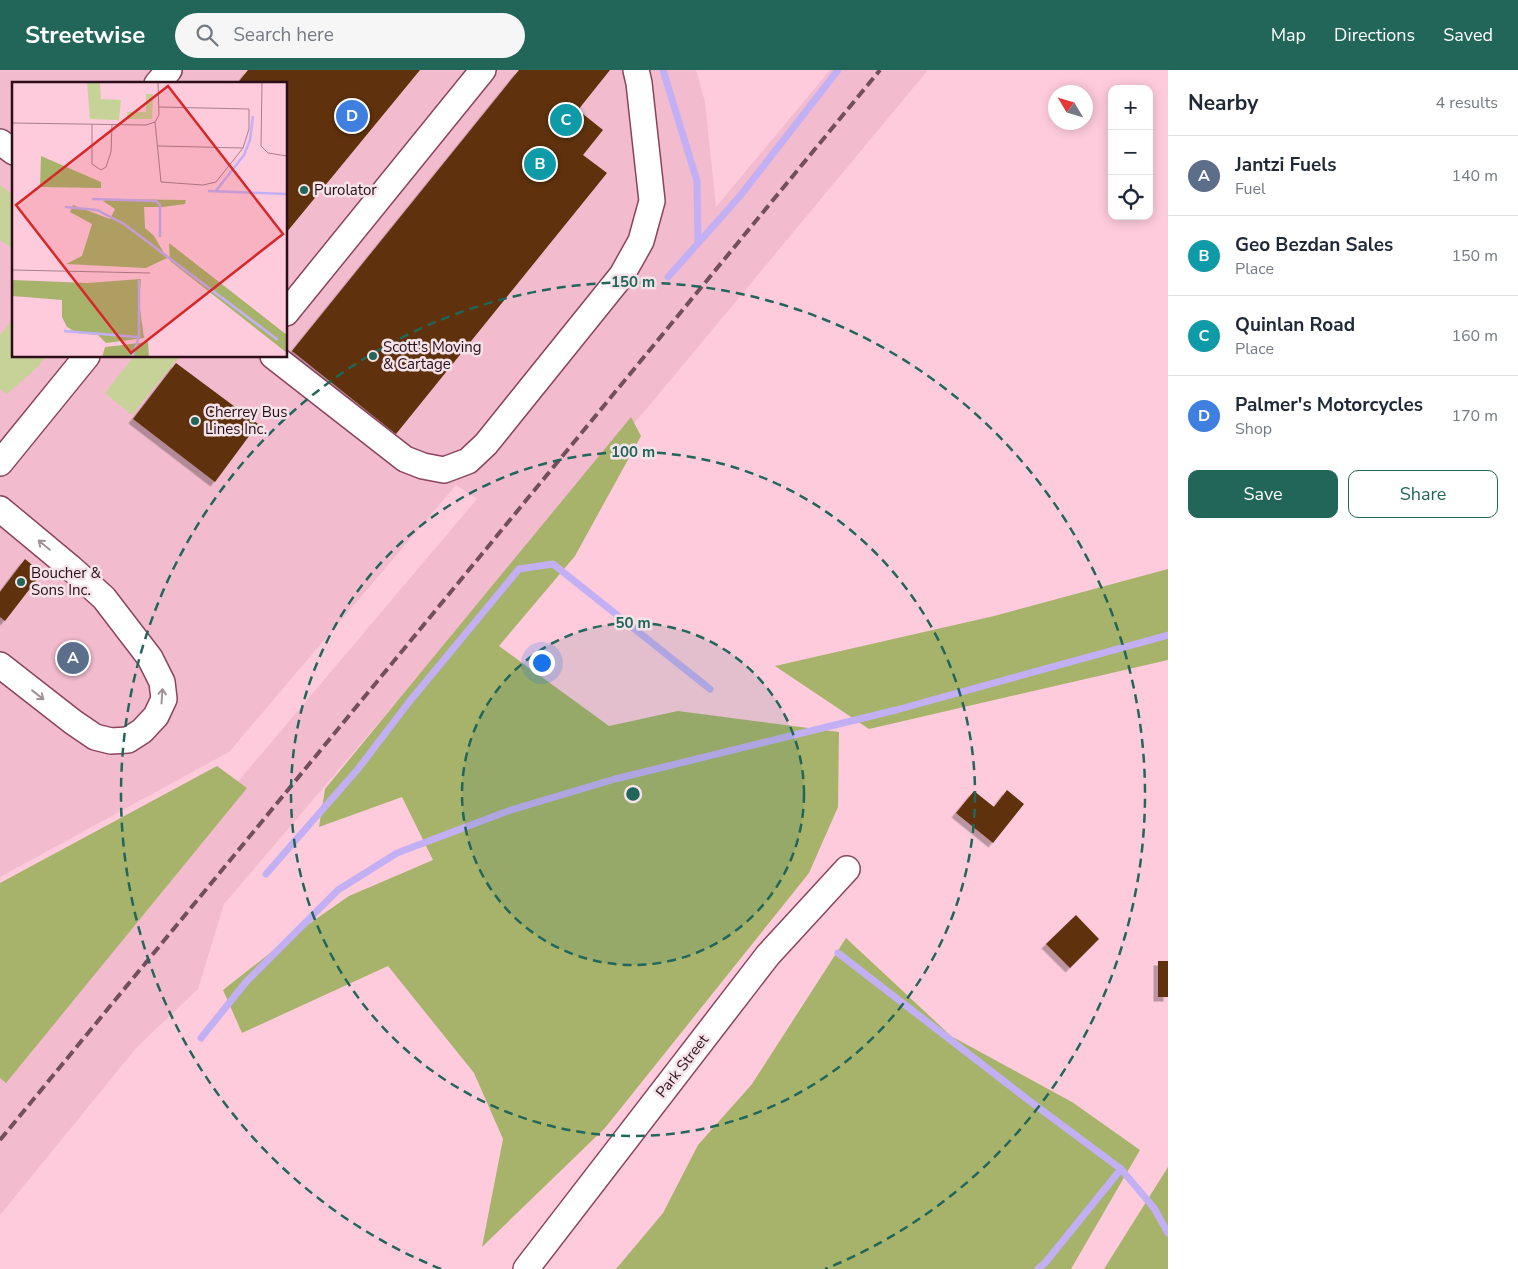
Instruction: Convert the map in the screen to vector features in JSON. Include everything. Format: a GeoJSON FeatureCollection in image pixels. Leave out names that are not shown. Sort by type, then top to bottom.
{"type":"FeatureCollection","features":[{"type":"Feature","properties":{"kind":"street"},"geometry":{"type":"LineString","coordinates":[[159,82],[169,70]]}},
{"type":"Feature","properties":{"kind":"street"},"geometry":{"type":"LineString","coordinates":[[288,311],[483,70]]}},
{"type":"Feature","properties":{"kind":"street"},"geometry":{"type":"LineString","coordinates":[[276,358],[405,459],[423,466],[444,470],[468,461],[486,444],[622,275],[641,241],[652,201],[636,70]]}},
{"type":"Feature","properties":{"kind":"street"},"geometry":{"type":"LineString","coordinates":[[0,142],[12,151]]}},
{"type":"Feature","properties":{"kind":"street"},"geometry":{"type":"LineString","coordinates":[[0,463],[85,358]]}},
{"type":"Feature","properties":{"kind":"street"},"geometry":{"type":"LineString","coordinates":[[0,509],[104,598],[150,658],[162,682],[164,699],[156,716],[142,731],[128,740],[111,741],[95,737],[73,722],[0,665]]}},
{"type":"Feature","properties":{"kind":"street","name":"Park Street"},"geometry":{"type":"LineString","coordinates":[[526,1269],[768,954],[847,869]]}},
{"type":"Feature","properties":{"kind":"shaded area"},"geometry":{"type":"Polygon","coordinates":[[[0,70],[696,70],[705,102],[716,207],[830,70],[928,70],[653,401],[224,904],[198,989],[137,1047],[0,1215],[0,1063],[477,499],[456,485],[229,752],[0,877],[0,70]]]}},
{"type":"Feature","properties":{"kind":"green space"},"geometry":{"type":"Polygon","coordinates":[[[0,185],[12,194],[12,249],[0,240],[0,185]]]}},
{"type":"Feature","properties":{"kind":"green space"},"geometry":{"type":"Polygon","coordinates":[[[12,320],[12,358],[46,358],[7,394],[0,389],[0,335],[12,320]]]}},
{"type":"Feature","properties":{"kind":"green space"},"geometry":{"type":"Polygon","coordinates":[[[132,358],[178,358],[132,415],[105,393],[132,358]]]}},
{"type":"Feature","properties":{"kind":"green space"},"geometry":{"type":"Polygon","coordinates":[[[631,417],[641,436],[575,556],[499,646],[609,726],[678,711],[839,732],[838,807],[809,873],[605,1128],[482,1247],[503,1139],[474,1073],[388,966],[242,1033],[223,990],[293,935],[349,896],[433,860],[402,797],[319,827],[325,789],[631,417]]]}},
{"type":"Feature","properties":{"kind":"green space"},"geometry":{"type":"Polygon","coordinates":[[[1168,569],[1168,660],[869,729],[775,666],[994,616],[1168,569]]]}},
{"type":"Feature","properties":{"kind":"green space"},"geometry":{"type":"Polygon","coordinates":[[[217,766],[247,788],[6,1083],[0,1078],[0,883],[217,766]]]}},
{"type":"Feature","properties":{"kind":"green space"},"geometry":{"type":"Polygon","coordinates":[[[846,938],[951,1036],[1072,1102],[1140,1150],[1071,1269],[616,1269],[663,1213],[698,1145],[752,1084],[846,938]]]}},
{"type":"Feature","properties":{"kind":"green space"},"geometry":{"type":"Polygon","coordinates":[[[1168,1167],[1168,1269],[1104,1269],[1168,1167]]]}},
{"type":"Feature","properties":{"kind":"building"},"geometry":{"type":"Polygon","coordinates":[[[248,70],[420,70],[288,231],[288,82],[239,82],[248,70]]]}},
{"type":"Feature","properties":{"kind":"building"},"geometry":{"type":"Polygon","coordinates":[[[519,70],[610,70],[578,110],[603,130],[583,155],[607,173],[396,434],[292,351],[519,70]]]}},
{"type":"Feature","properties":{"kind":"building","name":"Cherrey Bus Lines Inc."},"geometry":{"type":"Polygon","coordinates":[[[176,363],[258,424],[215,482],[133,419],[176,363]]]}},
{"type":"Feature","properties":{"kind":"building","name":"Boucher & Sons Inc."},"geometry":{"type":"Polygon","coordinates":[[[25,559],[42,573],[5,621],[0,617],[0,592],[25,559]]]}},
{"type":"Feature","properties":{"kind":"building"},"geometry":{"type":"Polygon","coordinates":[[[1007,790],[1024,804],[993,843],[956,813],[974,791],[994,807],[1007,790]]]}},
{"type":"Feature","properties":{"kind":"building"},"geometry":{"type":"Polygon","coordinates":[[[1076,915],[1099,939],[1070,968],[1046,944],[1076,915]]]}},
{"type":"Feature","properties":{"kind":"building"},"geometry":{"type":"Polygon","coordinates":[[[1158,961],[1168,961],[1168,997],[1158,997],[1158,961]]]}},
{"type":"Feature","properties":{"kind":"waterway"},"geometry":{"type":"LineString","coordinates":[[663,70],[697,181],[698,242]]}},
{"type":"Feature","properties":{"kind":"waterway"},"geometry":{"type":"LineString","coordinates":[[668,277],[740,196],[838,70]]}},
{"type":"Feature","properties":{"kind":"waterway"},"geometry":{"type":"LineString","coordinates":[[266,874],[358,769],[409,702],[519,569],[553,564],[710,689]]}},
{"type":"Feature","properties":{"kind":"waterway"},"geometry":{"type":"LineString","coordinates":[[201,1038],[246,982],[338,890],[397,853],[508,811],[615,779],[896,710],[1168,635]]}},
{"type":"Feature","properties":{"kind":"waterway"},"geometry":{"type":"LineString","coordinates":[[838,953],[1121,1169],[1154,1208],[1168,1233]]}},
{"type":"Feature","properties":{"kind":"waterway"},"geometry":{"type":"LineString","coordinates":[[1038,1269],[1045,1263],[1121,1169]]}},
{"type":"Feature","properties":{"kind":"railway"},"geometry":{"type":"LineString","coordinates":[[0,1140],[880,70]]}},
{"type":"Feature","properties":{"kind":"place","name":"Palmer's Motorcycles"},"geometry":{"type":"Point","coordinates":[352,116]}},
{"type":"Feature","properties":{"kind":"place","name":"Quinlan Road"},"geometry":{"type":"Point","coordinates":[566,120]}},
{"type":"Feature","properties":{"kind":"place","name":"Geo Bezdan Sales"},"geometry":{"type":"Point","coordinates":[540,164]}},
{"type":"Feature","properties":{"kind":"place","name":"Purolator"},"geometry":{"type":"Point","coordinates":[304,190]}},
{"type":"Feature","properties":{"kind":"place","name":"Scott's Moving & Cartage"},"geometry":{"type":"Point","coordinates":[373,356]}},
{"type":"Feature","properties":{"kind":"place","name":"Cherrey Bus Lines Inc."},"geometry":{"type":"Point","coordinates":[195,421]}},
{"type":"Feature","properties":{"kind":"place","name":"Boucher & Sons Inc."},"geometry":{"type":"Point","coordinates":[21,582]}},
{"type":"Feature","properties":{"kind":"place","name":"Jantzi Fuels"},"geometry":{"type":"Point","coordinates":[73,658]}}]}
